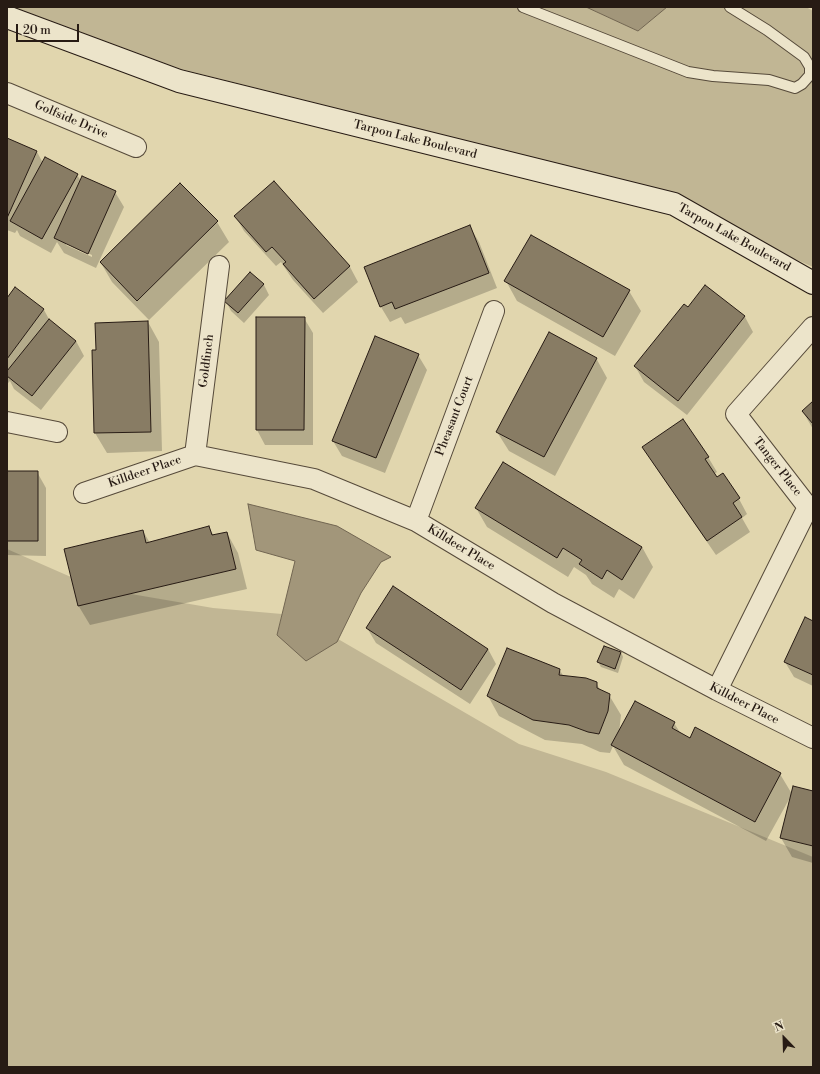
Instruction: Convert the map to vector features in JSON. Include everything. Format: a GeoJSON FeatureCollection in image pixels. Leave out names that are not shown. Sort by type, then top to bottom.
{"type":"FeatureCollection","features":[{"type":"Feature","properties":{"kind":"street","name":"Tarpon Lake Boulevard"},"geometry":{"type":"LineString","coordinates":[[7,17],[179,81],[674,204],[813,283]]}},
{"type":"Feature","properties":{"kind":"street","name":"Golfside Drive"},"geometry":{"type":"LineString","coordinates":[[7,93],[136,147]]}},
{"type":"Feature","properties":{"kind":"street","name":"Goldfinch"},"geometry":{"type":"LineString","coordinates":[[195,455],[219,266]]}},
{"type":"Feature","properties":{"kind":"street","name":"Pheasant Court"},"geometry":{"type":"LineString","coordinates":[[416,521],[494,312]]}},
{"type":"Feature","properties":{"kind":"street","name":"Tanger Place"},"geometry":{"type":"LineString","coordinates":[[717,690],[808,507],[736,414],[813,327]]}},
{"type":"Feature","properties":{"kind":"street"},"geometry":{"type":"LineString","coordinates":[[7,422],[57,432]]}},
{"type":"Feature","properties":{"kind":"street","name":"Killdeer Place"},"geometry":{"type":"LineString","coordinates":[[84,493],[195,455],[314,479],[416,521],[553,603],[717,690],[813,738]]}},
{"type":"Feature","properties":{"kind":"lane"},"geometry":{"type":"LineString","coordinates":[[523,7],[688,72],[713,76],[769,80],[795,88],[802,84],[810,75],[810,67],[804,57],[767,30],[730,7]]}},
{"type":"Feature","properties":{"kind":"shaded area"},"geometry":{"type":"Polygon","coordinates":[[[13,7],[586,7],[638,31],[667,7],[806,7],[813,11],[813,267],[788,256],[675,193],[181,69],[13,7]]]}},
{"type":"Feature","properties":{"kind":"shaded area"},"geometry":{"type":"Polygon","coordinates":[[[586,7],[667,7],[638,31],[586,7]]]}},
{"type":"Feature","properties":{"kind":"shaded area"},"geometry":{"type":"Polygon","coordinates":[[[248,504],[337,526],[391,557],[381,562],[361,593],[337,642],[306,661],[277,635],[295,561],[256,550],[248,504]]]}},
{"type":"Feature","properties":{"kind":"shaded area"},"geometry":{"type":"Polygon","coordinates":[[[7,549],[96,588],[213,608],[282,614],[277,635],[337,642],[338,639],[519,744],[606,772],[813,857],[813,1067],[7,1067],[7,549]]]}},
{"type":"Feature","properties":{"kind":"building"},"geometry":{"type":"Polygon","coordinates":[[[7,138],[37,151],[7,218],[7,138]]]}},
{"type":"Feature","properties":{"kind":"building"},"geometry":{"type":"Polygon","coordinates":[[[45,157],[78,174],[42,239],[10,221],[45,157]]]}},
{"type":"Feature","properties":{"kind":"building"},"geometry":{"type":"Polygon","coordinates":[[[82,176],[116,191],[88,254],[54,238],[82,176]]]}},
{"type":"Feature","properties":{"kind":"building"},"geometry":{"type":"Polygon","coordinates":[[[274,181],[350,266],[314,299],[283,264],[286,262],[272,247],[266,252],[234,216],[274,181]]]}},
{"type":"Feature","properties":{"kind":"building"},"geometry":{"type":"Polygon","coordinates":[[[180,183],[218,221],[137,301],[100,262],[180,183]]]}},
{"type":"Feature","properties":{"kind":"building"},"geometry":{"type":"Polygon","coordinates":[[[470,225],[489,273],[395,309],[392,302],[380,307],[364,267],[470,225]]]}},
{"type":"Feature","properties":{"kind":"building"},"geometry":{"type":"Polygon","coordinates":[[[531,235],[630,290],[603,337],[504,281],[531,235]]]}},
{"type":"Feature","properties":{"kind":"building"},"geometry":{"type":"Polygon","coordinates":[[[250,272],[264,284],[238,313],[224,301],[250,272]]]}},
{"type":"Feature","properties":{"kind":"building"},"geometry":{"type":"Polygon","coordinates":[[[705,285],[745,316],[678,401],[634,366],[684,304],[688,307],[705,285]]]}},
{"type":"Feature","properties":{"kind":"building"},"geometry":{"type":"Polygon","coordinates":[[[15,287],[44,309],[7,359],[7,298],[15,287]]]}},
{"type":"Feature","properties":{"kind":"building"},"geometry":{"type":"Polygon","coordinates":[[[256,317],[305,317],[304,430],[256,430],[256,317]]]}},
{"type":"Feature","properties":{"kind":"building"},"geometry":{"type":"Polygon","coordinates":[[[49,319],[76,341],[32,396],[7,376],[7,371],[49,319]]]}},
{"type":"Feature","properties":{"kind":"building"},"geometry":{"type":"Polygon","coordinates":[[[148,321],[151,432],[94,433],[92,350],[96,350],[95,323],[148,321]]]}},
{"type":"Feature","properties":{"kind":"building"},"geometry":{"type":"Polygon","coordinates":[[[549,332],[597,358],[544,457],[496,432],[549,332]]]}},
{"type":"Feature","properties":{"kind":"building"},"geometry":{"type":"Polygon","coordinates":[[[375,336],[419,354],[376,458],[332,441],[375,336]]]}},
{"type":"Feature","properties":{"kind":"building"},"geometry":{"type":"Polygon","coordinates":[[[813,401],[813,424],[802,411],[813,401]]]}},
{"type":"Feature","properties":{"kind":"building"},"geometry":{"type":"Polygon","coordinates":[[[683,419],[709,457],[705,459],[717,477],[723,473],[740,498],[733,503],[742,517],[707,541],[642,447],[683,419]]]}},
{"type":"Feature","properties":{"kind":"building"},"geometry":{"type":"Polygon","coordinates":[[[503,462],[642,547],[622,580],[607,570],[602,579],[579,564],[582,560],[563,548],[557,558],[475,508],[503,462]]]}},
{"type":"Feature","properties":{"kind":"building"},"geometry":{"type":"Polygon","coordinates":[[[7,471],[38,471],[38,541],[7,541],[7,471]]]}},
{"type":"Feature","properties":{"kind":"building"},"geometry":{"type":"Polygon","coordinates":[[[209,526],[212,535],[227,532],[236,569],[78,606],[64,549],[143,530],[146,543],[209,526]]]}},
{"type":"Feature","properties":{"kind":"building"},"geometry":{"type":"Polygon","coordinates":[[[393,586],[488,649],[461,690],[366,628],[393,586]]]}},
{"type":"Feature","properties":{"kind":"building"},"geometry":{"type":"Polygon","coordinates":[[[805,617],[813,621],[813,675],[784,662],[805,617]]]}},
{"type":"Feature","properties":{"kind":"building"},"geometry":{"type":"Polygon","coordinates":[[[604,646],[621,652],[615,669],[597,662],[604,646]]]}},
{"type":"Feature","properties":{"kind":"building"},"geometry":{"type":"Polygon","coordinates":[[[507,648],[560,669],[559,675],[586,678],[597,682],[597,688],[610,694],[608,711],[599,734],[588,732],[569,725],[533,720],[487,696],[507,648]]]}},
{"type":"Feature","properties":{"kind":"building"},"geometry":{"type":"Polygon","coordinates":[[[635,701],[675,722],[672,728],[690,738],[695,727],[781,773],[755,822],[611,745],[635,701]]]}},
{"type":"Feature","properties":{"kind":"building"},"geometry":{"type":"Polygon","coordinates":[[[793,786],[813,791],[813,846],[780,838],[793,786]]]}}]}
